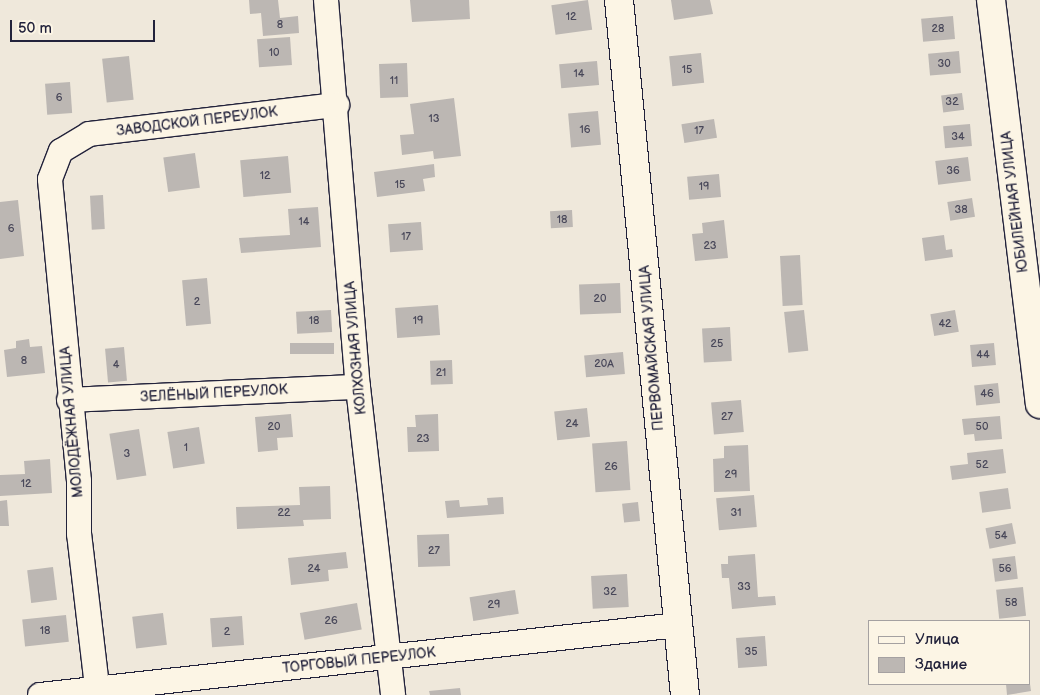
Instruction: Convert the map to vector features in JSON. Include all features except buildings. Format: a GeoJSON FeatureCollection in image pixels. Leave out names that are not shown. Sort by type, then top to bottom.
{"type":"FeatureCollection","features":[{"type":"Feature","properties":{"kind":"street","name":"КОЛХОЗНАЯ УЛИЦА"},"geometry":{"type":"LineString","coordinates":[[326,0],[338,105],[358,387],[393,695]]}},
{"type":"Feature","properties":{"kind":"street","name":"ПЕРВОМАЙСКАЯ УЛИЦА"},"geometry":{"type":"LineString","coordinates":[[619,0],[685,695]]}},
{"type":"Feature","properties":{"kind":"street","name":"ЮБИЛЕЙНАЯ УЛИЦА"},"geometry":{"type":"LineString","coordinates":[[991,0],[1040,404]]}},
{"type":"Feature","properties":{"kind":"street","name":"ЗАВОДСКОЙ ПЕРЕУЛОК"},"geometry":{"type":"LineString","coordinates":[[62,151],[89,134],[338,105]]}},
{"type":"Feature","properties":{"kind":"street","name":"МОЛОДЁЖНАЯ УЛИЦА"},"geometry":{"type":"LineString","coordinates":[[62,151],[50,179],[97,691]]}},
{"type":"Feature","properties":{"kind":"street","name":"ЗЕЛЁНЫЙ ПЕРЕУЛОК"},"geometry":{"type":"LineString","coordinates":[[69,400],[358,387]]}},
{"type":"Feature","properties":{"kind":"street","name":"ТОРГОВЫЙ ПЕРЕУЛОК"},"geometry":{"type":"LineString","coordinates":[[40,695],[97,691],[678,625]]}}]}
